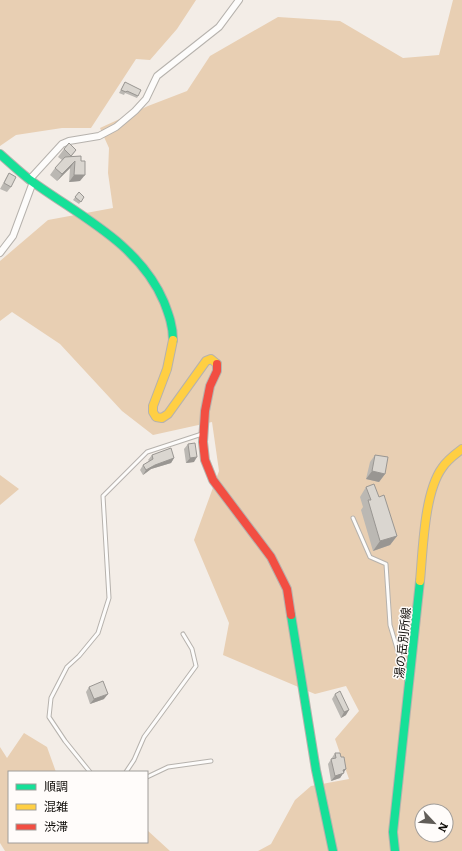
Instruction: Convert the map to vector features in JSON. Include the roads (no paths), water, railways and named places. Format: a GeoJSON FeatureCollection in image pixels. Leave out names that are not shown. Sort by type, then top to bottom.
{"type":"FeatureCollection","features":[{"type":"Feature","properties":{"kind":"street"},"geometry":{"type":"LineString","coordinates":[[0,253],[13,236],[32,181],[62,144],[69,141],[99,136],[116,127],[135,111],[146,99],[157,76],[219,27],[239,0]]}},
{"type":"Feature","properties":{"kind":"street"},"geometry":{"type":"LineString","coordinates":[[0,154],[32,181],[104,230],[134,256],[152,279],[165,302],[173,329],[172,347],[153,406],[153,412],[156,417],[162,418],[168,414],[206,361],[211,359],[216,362],[216,373],[210,387],[203,433],[203,455],[213,480],[271,557],[278,568],[287,589],[316,770],[333,851]]}},
{"type":"Feature","properties":{"kind":"street","name":"湯の岳別所線"},"geometry":{"type":"LineString","coordinates":[[395,851],[393,832],[427,512],[431,489],[443,464],[462,449]]}},
{"type":"Feature","properties":{"kind":"lane"},"geometry":{"type":"LineString","coordinates":[[89,771],[65,741],[49,717],[51,698],[67,667],[79,656],[98,633],[108,598],[103,496],[147,452],[203,433]]}},
{"type":"Feature","properties":{"kind":"lane"},"geometry":{"type":"LineString","coordinates":[[353,518],[370,557],[386,564],[390,625],[409,689]]}},
{"type":"Feature","properties":{"kind":"lane"},"geometry":{"type":"LineString","coordinates":[[127,771],[134,760],[144,737],[196,666],[192,649],[183,634]]}},
{"type":"Feature","properties":{"kind":"lane"},"geometry":{"type":"LineString","coordinates":[[148,777],[168,768],[211,761]]}}]}
